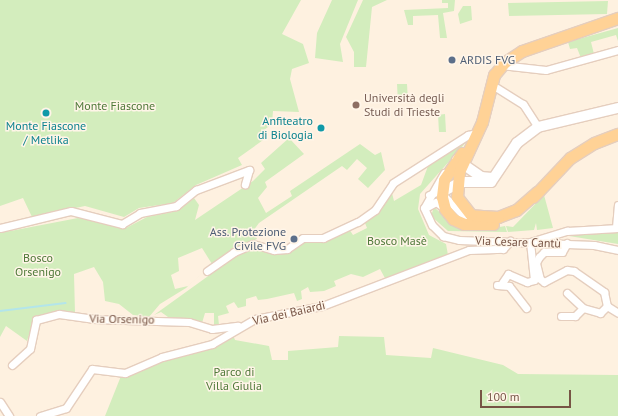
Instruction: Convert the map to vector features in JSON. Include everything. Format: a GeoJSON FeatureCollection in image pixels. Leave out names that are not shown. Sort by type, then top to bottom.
{"type":"FeatureCollection","features":[{"type":"Feature","properties":{"kind":"main road"},"geometry":{"type":"LineString","coordinates":[[618,18],[522,51],[501,65],[492,81],[477,133],[459,161],[446,173],[442,192],[445,209],[453,219],[464,224],[491,224],[514,216],[576,154],[618,134]]}},
{"type":"Feature","properties":{"kind":"main road"},"geometry":{"type":"LineString","coordinates":[[442,192],[464,182],[484,184],[499,175],[517,144],[538,127],[618,108]]}},
{"type":"Feature","properties":{"kind":"main road"},"geometry":{"type":"LineString","coordinates":[[459,161],[487,179],[499,175]]}},
{"type":"Feature","properties":{"kind":"main road"},"geometry":{"type":"LineString","coordinates":[[459,161],[457,197],[465,210],[480,218],[498,217],[516,210],[537,192]]}},
{"type":"Feature","properties":{"kind":"street"},"geometry":{"type":"LineString","coordinates":[[501,65],[546,70],[618,50]]}},
{"type":"Feature","properties":{"kind":"street"},"geometry":{"type":"LineString","coordinates":[[497,88],[523,104],[538,127]]}},
{"type":"Feature","properties":{"kind":"street"},"geometry":{"type":"LineString","coordinates":[[207,272],[234,252],[253,244],[274,250],[287,249],[303,238],[323,238],[358,222],[375,210],[393,183],[468,135],[477,133]]}},
{"type":"Feature","properties":{"kind":"street"},"geometry":{"type":"LineString","coordinates":[[427,216],[424,208],[428,195],[459,161]]}},
{"type":"Feature","properties":{"kind":"street"},"geometry":{"type":"LineString","coordinates":[[0,228],[71,211],[122,224],[140,213],[176,206],[196,190],[249,170],[245,184]]}},
{"type":"Feature","properties":{"kind":"street"},"geometry":{"type":"LineString","coordinates":[[428,195],[435,191],[442,192],[469,218],[498,217]]}},
{"type":"Feature","properties":{"kind":"street"},"geometry":{"type":"LineString","coordinates":[[427,216],[428,207],[442,192]]}},
{"type":"Feature","properties":{"kind":"street"},"geometry":{"type":"LineString","coordinates":[[428,207],[436,202],[445,209]]}},
{"type":"Feature","properties":{"kind":"street"},"geometry":{"type":"LineString","coordinates":[[526,308],[500,284],[508,274],[527,282],[534,280],[530,242],[567,231],[617,228],[618,205]]}},
{"type":"Feature","properties":{"kind":"street","name":"Via Cesare Cantù"},"geometry":{"type":"LineString","coordinates":[[427,216],[436,230],[450,238],[567,243],[618,250]]}},
{"type":"Feature","properties":{"kind":"street","name":"Via dei Baiardi"},"geometry":{"type":"LineString","coordinates":[[40,416],[66,408],[92,369],[125,373],[162,357],[212,344],[234,333],[238,326],[333,303],[469,250],[503,249],[510,241]]}},
{"type":"Feature","properties":{"kind":"street"},"geometry":{"type":"LineString","coordinates":[[567,243],[562,252],[544,252],[539,257],[536,263],[540,279],[544,282],[567,270],[574,271],[604,292],[607,306],[618,313]]}},
{"type":"Feature","properties":{"kind":"street"},"geometry":{"type":"LineString","coordinates":[[567,293],[583,308],[600,313],[607,306]]}},
{"type":"Feature","properties":{"kind":"street"},"geometry":{"type":"LineString","coordinates":[[561,316],[575,316],[583,308]]}},
{"type":"Feature","properties":{"kind":"street","name":"Via Orsenigo"},"geometry":{"type":"LineString","coordinates":[[12,365],[30,349],[36,320],[59,314],[93,320],[189,322],[212,329],[238,326]]}},
{"type":"Feature","properties":{"kind":"street"},"geometry":{"type":"LineString","coordinates":[[0,402],[9,416]]}},
{"type":"Feature","properties":{"kind":"green space","name":"Monte Fiascone"},"geometry":{"type":"Polygon","coordinates":[[[0,0],[301,0],[282,34],[303,44],[309,63],[292,69],[290,79],[299,112],[273,111],[272,124],[264,130],[266,138],[238,158],[242,165],[196,185],[173,203],[139,208],[124,217],[85,206],[32,217],[23,198],[0,206],[0,0]]]}},
{"type":"Feature","properties":{"kind":"green space"},"geometry":{"type":"Polygon","coordinates":[[[332,0],[358,0],[340,44],[343,62],[315,58],[317,33],[332,0]]]}},
{"type":"Feature","properties":{"kind":"green space"},"geometry":{"type":"Polygon","coordinates":[[[363,0],[387,0],[372,7],[366,67],[354,67],[354,52],[346,37],[363,0]]]}},
{"type":"Feature","properties":{"kind":"green space"},"geometry":{"type":"Polygon","coordinates":[[[442,0],[455,0],[454,11],[443,13],[447,38],[440,38],[438,15],[413,16],[413,25],[408,25],[404,10],[448,8],[448,3],[442,3],[442,0]]]}},
{"type":"Feature","properties":{"kind":"green space"},"geometry":{"type":"Polygon","coordinates":[[[608,1],[607,14],[509,16],[508,3],[608,1]]]}},
{"type":"Feature","properties":{"kind":"green space"},"geometry":{"type":"Polygon","coordinates":[[[463,6],[471,6],[472,20],[460,24],[458,14],[463,6]]]}},
{"type":"Feature","properties":{"kind":"green space"},"geometry":{"type":"Polygon","coordinates":[[[618,28],[618,41],[616,35],[591,42],[594,54],[581,58],[577,48],[570,49],[568,42],[618,28]]]}},
{"type":"Feature","properties":{"kind":"green space"},"geometry":{"type":"Polygon","coordinates":[[[397,84],[407,84],[408,102],[398,103],[397,84]]]}},
{"type":"Feature","properties":{"kind":"green space"},"geometry":{"type":"Polygon","coordinates":[[[445,114],[446,132],[439,132],[438,115],[445,114]]]}},
{"type":"Feature","properties":{"kind":"green space","name":"Bosco Orsenigo"},"geometry":{"type":"Polygon","coordinates":[[[289,138],[304,154],[265,182],[267,187],[258,198],[266,213],[292,196],[290,191],[360,144],[375,155],[381,152],[385,170],[368,188],[358,179],[367,168],[357,159],[347,170],[342,166],[259,223],[253,231],[257,239],[232,249],[212,264],[202,248],[178,258],[179,271],[171,275],[175,289],[188,286],[203,272],[186,288],[160,304],[149,317],[133,315],[119,304],[105,301],[103,282],[94,267],[74,274],[75,313],[55,311],[34,319],[27,341],[6,326],[0,337],[0,233],[78,218],[126,228],[147,217],[178,211],[194,198],[199,205],[195,220],[253,181],[265,169],[261,163],[289,138]]]}},
{"type":"Feature","properties":{"kind":"green space","name":"Bosco Masè"},"geometry":{"type":"Polygon","coordinates":[[[469,139],[420,194],[418,209],[429,235],[446,244],[448,255],[386,280],[380,269],[363,277],[351,274],[334,281],[336,286],[324,291],[310,292],[308,287],[301,291],[302,299],[297,301],[294,293],[258,300],[256,296],[246,299],[246,306],[238,308],[234,302],[226,306],[229,313],[218,316],[219,325],[214,325],[214,313],[205,313],[202,323],[168,317],[161,312],[154,315],[243,251],[253,248],[277,255],[292,252],[303,242],[322,243],[349,229],[353,235],[367,228],[365,223],[378,212],[391,189],[394,201],[421,185],[428,166],[469,139]]]}},
{"type":"Feature","properties":{"kind":"green space"},"geometry":{"type":"Polygon","coordinates":[[[544,195],[553,228],[537,230],[536,223],[534,230],[508,232],[506,226],[513,227],[544,195]]]}},
{"type":"Feature","properties":{"kind":"green space"},"geometry":{"type":"Polygon","coordinates":[[[434,207],[456,227],[483,230],[505,226],[507,232],[448,231],[431,216],[434,207]]]}},
{"type":"Feature","properties":{"kind":"green space"},"geometry":{"type":"Polygon","coordinates":[[[618,231],[618,244],[569,236],[569,233],[618,231]]]}},
{"type":"Feature","properties":{"kind":"green space","name":"Parco di Villa Giulia"},"geometry":{"type":"Polygon","coordinates":[[[233,335],[235,340],[269,346],[272,360],[288,360],[288,351],[338,347],[339,336],[384,337],[386,355],[431,358],[433,348],[503,365],[518,374],[618,375],[618,416],[105,416],[121,376],[154,362],[214,346],[233,335]]]}},
{"type":"Feature","properties":{"kind":"waterway"},"geometry":{"type":"LineString","coordinates":[[0,311],[66,303]]}},
{"type":"Feature","properties":{"kind":"place","name":"ARDIS FVG"},"geometry":{"type":"Point","coordinates":[452,60]}},
{"type":"Feature","properties":{"kind":"place","name":"Università degli Studi di Trieste"},"geometry":{"type":"Point","coordinates":[356,105]}},
{"type":"Feature","properties":{"kind":"place","name":"Monte Fiascone / Metlika"},"geometry":{"type":"Point","coordinates":[46,113]}},
{"type":"Feature","properties":{"kind":"place","name":"Anfiteatro di Biologia"},"geometry":{"type":"Point","coordinates":[321,128]}},
{"type":"Feature","properties":{"kind":"place","name":"Ass. Protezione Civile FVG"},"geometry":{"type":"Point","coordinates":[294,239]}}]}
